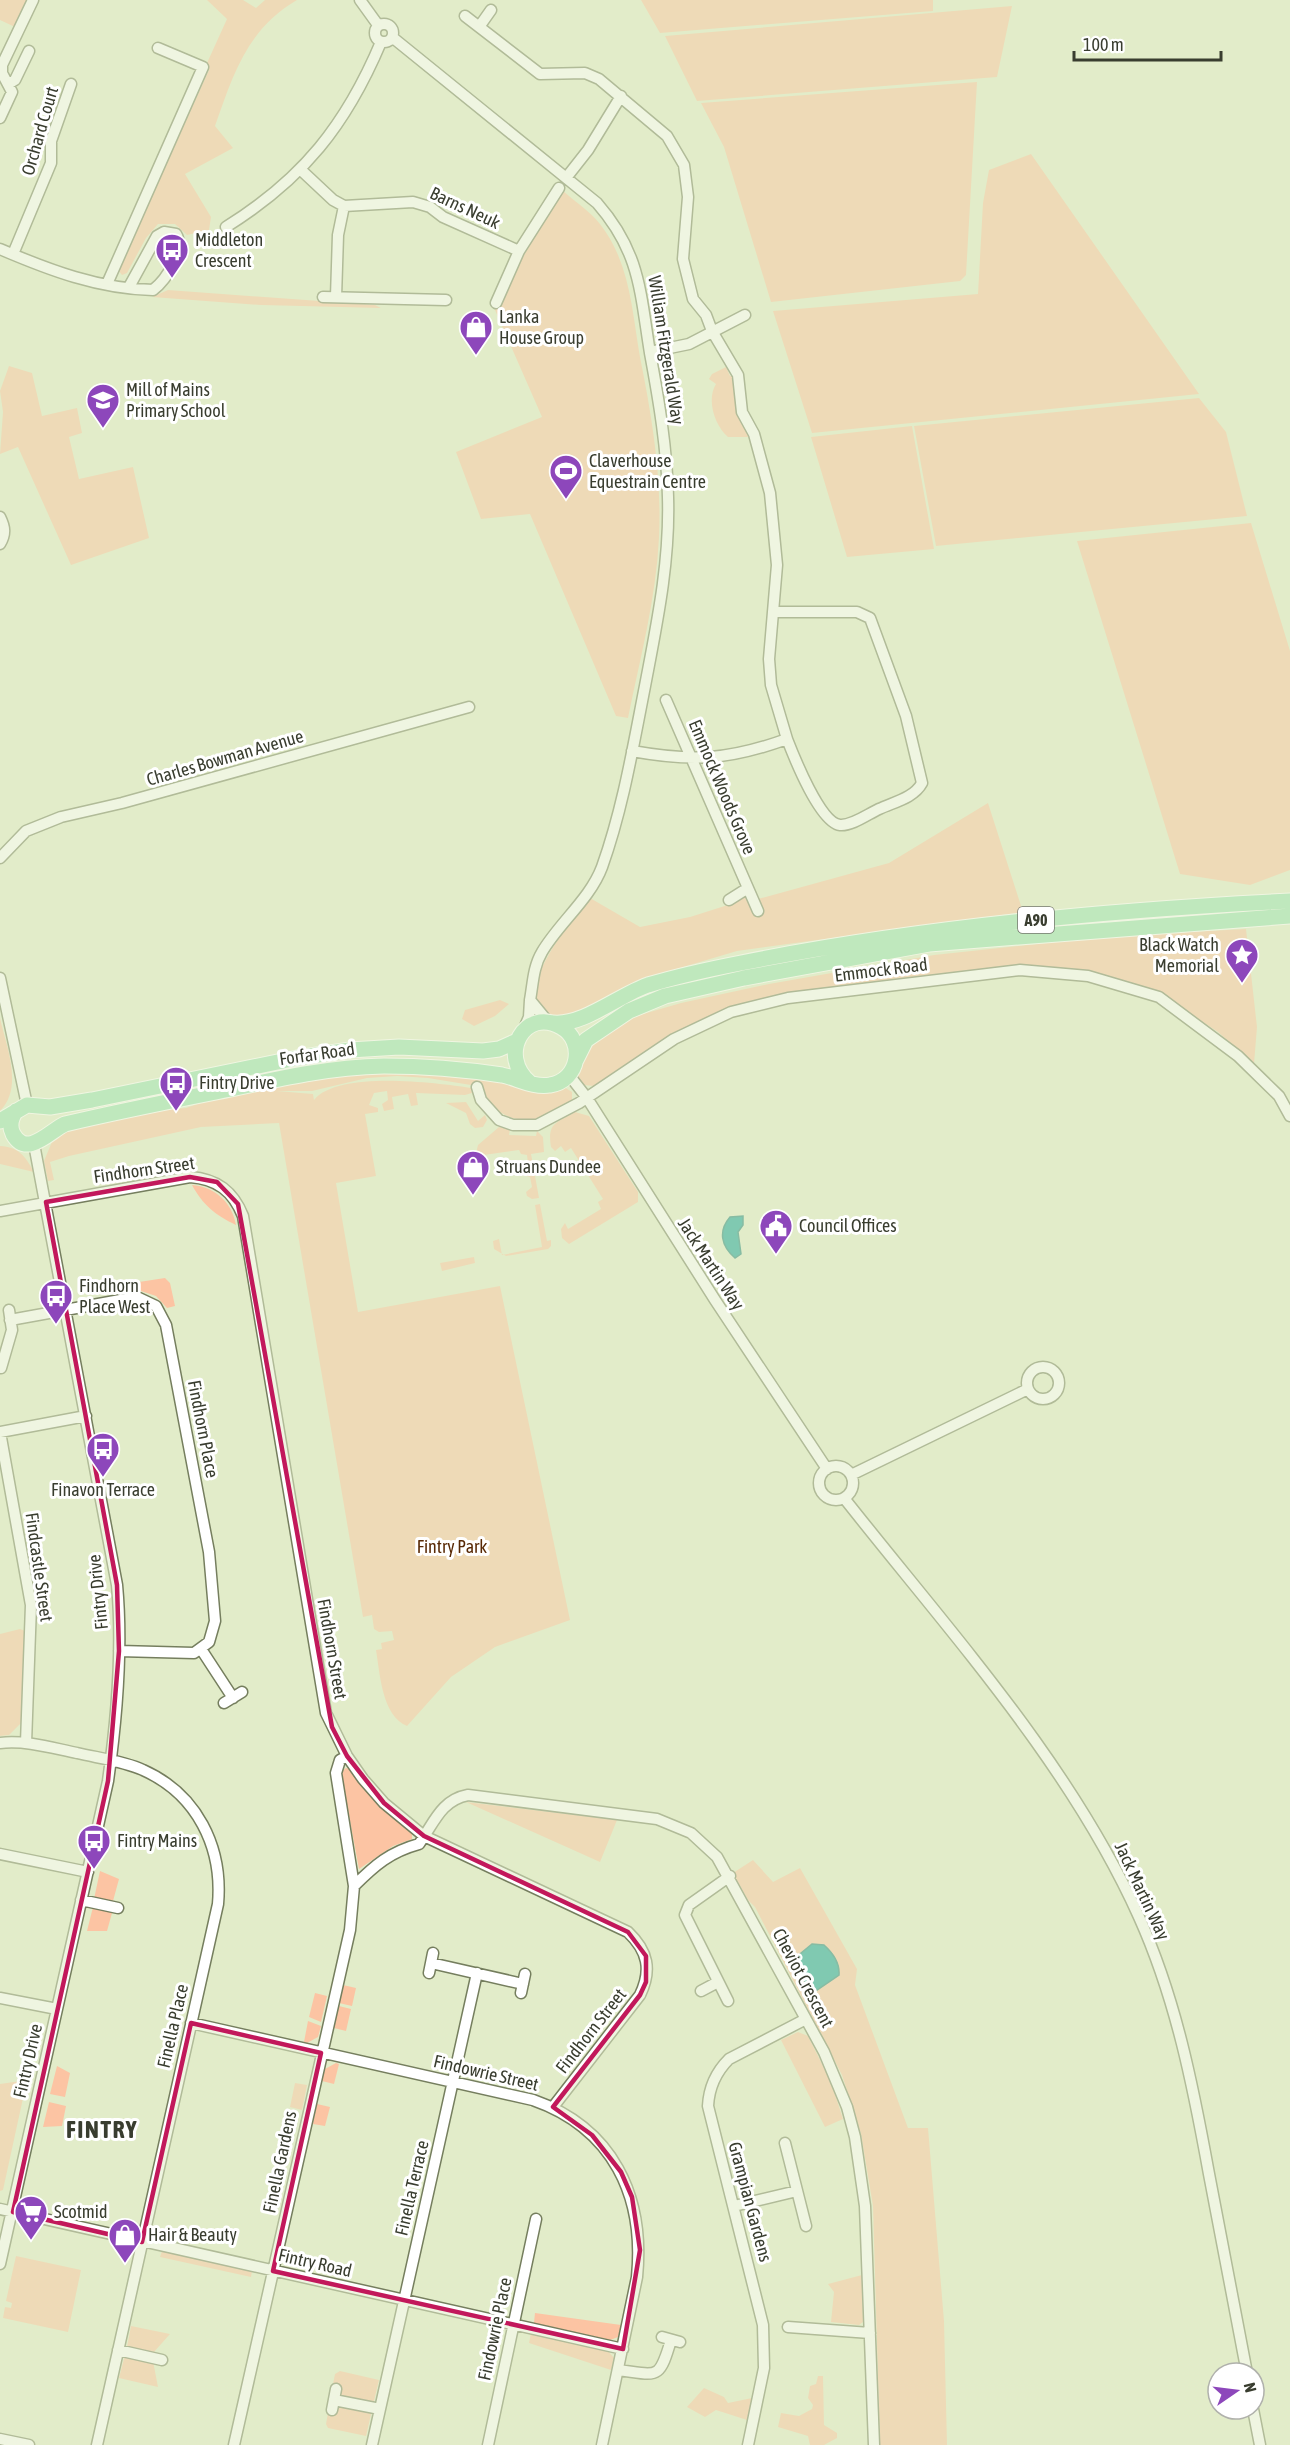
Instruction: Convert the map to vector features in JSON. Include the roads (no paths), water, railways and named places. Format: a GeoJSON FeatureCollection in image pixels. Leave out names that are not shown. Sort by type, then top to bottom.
{"type":"FeatureCollection","features":[{"type":"Feature","properties":{"kind":"highway","name":"A90"},"geometry":{"type":"LineString","coordinates":[[520,1036],[534,1024],[563,1024],[576,1020],[623,995],[649,985],[785,954],[1023,921],[1178,906],[1290,901]]}},
{"type":"Feature","properties":{"kind":"highway","name":"A90"},"geometry":{"type":"LineString","coordinates":[[569,1075],[586,1040],[629,1011],[665,996],[744,978],[929,944],[1290,916]]}},
{"type":"Feature","properties":{"kind":"highway"},"geometry":{"type":"LineString","coordinates":[[551,1023],[562,1027],[574,1041],[576,1060]]}},
{"type":"Feature","properties":{"kind":"highway"},"geometry":{"type":"LineString","coordinates":[[520,1036],[514,1054],[516,1065],[530,1083],[550,1085],[569,1075]]}},
{"type":"Feature","properties":{"kind":"highway","name":"Forfar Road"},"geometry":{"type":"LineString","coordinates":[[0,1121],[26,1107],[50,1107],[92,1100],[297,1058],[350,1050],[399,1047],[483,1051],[506,1047],[520,1036]]}},
{"type":"Feature","properties":{"kind":"highway","name":"Forfar Road"},"geometry":{"type":"LineString","coordinates":[[40,1140],[56,1128],[74,1122],[344,1068],[426,1066],[504,1075],[530,1083]]}},
{"type":"Feature","properties":{"kind":"highway"},"geometry":{"type":"LineString","coordinates":[[26,1107],[45,1112],[50,1121],[40,1140],[23,1143],[16,1138],[11,1123],[26,1107]]}},
{"type":"Feature","properties":{"kind":"highway"},"geometry":{"type":"LineString","coordinates":[[0,1139],[16,1138]]}},
{"type":"Feature","properties":{"kind":"street"},"geometry":{"type":"LineString","coordinates":[[0,118],[12,92],[10,83],[1,74],[2,65],[33,0]]}},
{"type":"Feature","properties":{"kind":"street","name":"William Fitzgerald Way"},"geometry":{"type":"LineString","coordinates":[[360,0],[378,25]]}},
{"type":"Feature","properties":{"kind":"street"},"geometry":{"type":"LineString","coordinates":[[479,27],[491,10]]}},
{"type":"Feature","properties":{"kind":"street"},"geometry":{"type":"LineString","coordinates":[[465,16],[540,74],[585,73],[599,79],[667,136],[684,165],[688,197],[683,259],[693,299],[706,315],[712,331],[738,375],[742,412],[754,434],[770,493],[777,565],[773,612],[769,659],[771,685],[787,739],[810,788],[827,818],[833,823],[848,824],[913,794],[922,783],[906,716],[870,618],[864,613],[857,612],[773,612]]}},
{"type":"Feature","properties":{"kind":"street","name":"William Fitzgerald Way"},"geometry":{"type":"LineString","coordinates":[[378,25],[384,23],[390,25],[393,31],[392,37],[597,202],[615,224],[629,249],[639,279],[665,448],[668,547],[663,591],[624,794],[600,872],[541,954],[534,973],[529,1017],[520,1036]]}},
{"type":"Feature","properties":{"kind":"street","name":"William Fitzgerald Way"},"geometry":{"type":"LineString","coordinates":[[378,25],[375,34],[381,42]]}},
{"type":"Feature","properties":{"kind":"street"},"geometry":{"type":"LineString","coordinates":[[226,227],[272,196],[322,147],[351,105],[381,42],[387,42],[392,37]]}},
{"type":"Feature","properties":{"kind":"street"},"geometry":{"type":"LineString","coordinates":[[107,284],[203,67],[158,48]]}},
{"type":"Feature","properties":{"kind":"street"},"geometry":{"type":"LineString","coordinates":[[10,83],[15,80],[29,51]]}},
{"type":"Feature","properties":{"kind":"street","name":"Orchard Court"},"geometry":{"type":"LineString","coordinates":[[13,254],[51,163],[51,141],[71,84]]}},
{"type":"Feature","properties":{"kind":"street"},"geometry":{"type":"LineString","coordinates":[[566,178],[588,150],[621,96]]}},
{"type":"Feature","properties":{"kind":"street"},"geometry":{"type":"LineString","coordinates":[[301,170],[333,200],[344,206],[338,235],[336,297]]}},
{"type":"Feature","properties":{"kind":"street"},"geometry":{"type":"LineString","coordinates":[[496,303],[519,251],[559,188]]}},
{"type":"Feature","properties":{"kind":"street","name":"Barns Neuk"},"geometry":{"type":"LineString","coordinates":[[344,206],[413,202],[430,207],[443,217],[519,251]]}},
{"type":"Feature","properties":{"kind":"street"},"geometry":{"type":"LineString","coordinates":[[0,249],[74,278],[129,288],[153,290],[160,285],[180,249],[180,241],[176,234],[164,232],[157,236],[129,288]]}},
{"type":"Feature","properties":{"kind":"street"},"geometry":{"type":"LineString","coordinates":[[323,297],[446,300]]}},
{"type":"Feature","properties":{"kind":"street"},"geometry":{"type":"LineString","coordinates":[[650,352],[689,344],[745,315]]}},
{"type":"Feature","properties":{"kind":"street"},"geometry":{"type":"LineString","coordinates":[[0,517],[4,527],[4,537],[0,544]]}},
{"type":"Feature","properties":{"kind":"street","name":"Emmock Woods Grove"},"geometry":{"type":"LineString","coordinates":[[666,700],[758,911]]}},
{"type":"Feature","properties":{"kind":"street","name":"Charles Bowman Avenue"},"geometry":{"type":"LineString","coordinates":[[0,858],[26,831],[61,817],[122,803],[469,707]]}},
{"type":"Feature","properties":{"kind":"street"},"geometry":{"type":"LineString","coordinates":[[632,751],[674,759],[693,759],[751,752],[787,739]]}},
{"type":"Feature","properties":{"kind":"street"},"geometry":{"type":"LineString","coordinates":[[729,900],[748,888]]}},
{"type":"Feature","properties":{"kind":"street","name":"Emmock Road"},"geometry":{"type":"LineString","coordinates":[[477,1087],[481,1100],[494,1116],[513,1125],[525,1127],[544,1123],[587,1098],[674,1039],[730,1012],[788,998],[1020,970],[1088,976],[1159,997],[1238,1056],[1279,1096],[1290,1116]]}},
{"type":"Feature","properties":{"kind":"street"},"geometry":{"type":"LineString","coordinates":[[0,978],[26,1107]]}},
{"type":"Feature","properties":{"kind":"street"},"geometry":{"type":"LineString","coordinates":[[530,1000],[551,1023]]}},
{"type":"Feature","properties":{"kind":"street","name":"Jack Martin Way"},"geometry":{"type":"LineString","coordinates":[[569,1075],[587,1098],[728,1320],[827,1469],[819,1481],[821,1491],[832,1500],[844,1498],[1044,1752],[1095,1830],[1139,1917],[1169,1994],[1191,2073],[1245,2361]]}},
{"type":"Feature","properties":{"kind":"street","name":"Fintry Drive"},"geometry":{"type":"LineString","coordinates":[[0,2264],[111,1761],[118,1651],[117,1585],[46,1202],[40,1140]]}},
{"type":"Feature","properties":{"kind":"street","name":"Findhorn Street"},"geometry":{"type":"LineString","coordinates":[[0,1211],[190,1177],[217,1182],[229,1191],[238,1203],[243,1216],[326,1713],[347,1756],[384,1803],[424,1836],[628,1932],[639,1942],[646,1956],[646,1982],[640,1995],[553,2107]]}},
{"type":"Feature","properties":{"kind":"street","name":"Findhorn Place"},"geometry":{"type":"LineString","coordinates":[[66,1309],[137,1297],[148,1300],[162,1314],[209,1552],[215,1621],[209,1642],[201,1649]]}},
{"type":"Feature","properties":{"kind":"street"},"geometry":{"type":"LineString","coordinates":[[2,1368],[12,1330],[9,1315],[66,1309]]}},
{"type":"Feature","properties":{"kind":"street"},"geometry":{"type":"LineString","coordinates":[[851,1475],[1028,1389]]}},
{"type":"Feature","properties":{"kind":"street"},"geometry":{"type":"LineString","coordinates":[[0,1432],[86,1416]]}},
{"type":"Feature","properties":{"kind":"street","name":"Findcastle Street"},"geometry":{"type":"LineString","coordinates":[[0,1432],[31,1605],[26,1743]]}},
{"type":"Feature","properties":{"kind":"street"},"geometry":{"type":"LineString","coordinates":[[827,1469],[840,1467],[851,1475],[853,1485],[844,1498]]}},
{"type":"Feature","properties":{"kind":"street"},"geometry":{"type":"LineString","coordinates":[[118,1651],[188,1654],[201,1649],[233,1698]]}},
{"type":"Feature","properties":{"kind":"street","name":"Finella Place"},"geometry":{"type":"LineString","coordinates":[[0,1743],[26,1743],[111,1761],[142,1769],[171,1785],[192,1807],[206,1827],[218,1866],[218,1904],[97,2445]]}},
{"type":"Feature","properties":{"kind":"street","name":"Finella Gardens"},"geometry":{"type":"LineString","coordinates":[[234,2445],[350,1930],[354,1886],[336,1773],[340,1760],[347,1756]]}},
{"type":"Feature","properties":{"kind":"street","name":"Cheviot Crescent"},"geometry":{"type":"LineString","coordinates":[[424,1836],[444,1804],[456,1797],[468,1795],[657,1819],[691,1833],[717,1857],[730,1876],[836,2079],[857,2148],[865,2206],[874,2445]]}},
{"type":"Feature","properties":{"kind":"street"},"geometry":{"type":"LineString","coordinates":[[354,1886],[379,1860],[397,1850],[418,1844],[424,1836]]}},
{"type":"Feature","properties":{"kind":"street"},"geometry":{"type":"LineString","coordinates":[[0,1854],[88,1872]]}},
{"type":"Feature","properties":{"kind":"street"},"geometry":{"type":"LineString","coordinates":[[728,2001],[685,1915],[689,1905],[730,1876]]}},
{"type":"Feature","properties":{"kind":"street"},"geometry":{"type":"LineString","coordinates":[[81,1900],[117,1908]]}},
{"type":"Feature","properties":{"kind":"street"},"geometry":{"type":"LineString","coordinates":[[431,1963],[523,1984]]}},
{"type":"Feature","properties":{"kind":"street","name":"Finella Terrace"},"geometry":{"type":"LineString","coordinates":[[372,2445],[477,1973]]}},
{"type":"Feature","properties":{"kind":"street"},"geometry":{"type":"LineString","coordinates":[[701,1990],[718,1982]]}},
{"type":"Feature","properties":{"kind":"street"},"geometry":{"type":"LineString","coordinates":[[0,1998],[57,2009]]}},
{"type":"Feature","properties":{"kind":"street","name":"Grampian Gardens"},"geometry":{"type":"LineString","coordinates":[[748,2445],[759,2402],[765,2346],[759,2300],[708,2106],[712,2083],[720,2068],[729,2059],[806,2019]]}},
{"type":"Feature","properties":{"kind":"street","name":"Findowrie Street"},"geometry":{"type":"LineString","coordinates":[[191,2024],[453,2082],[553,2107],[592,2134],[621,2172],[632,2197],[640,2250],[637,2277],[602,2445]]}},
{"type":"Feature","properties":{"kind":"street"},"geometry":{"type":"LineString","coordinates":[[785,2143],[806,2226]]}},
{"type":"Feature","properties":{"kind":"street"},"geometry":{"type":"LineString","coordinates":[[734,2206],[797,2191]]}},
{"type":"Feature","properties":{"kind":"street","name":"Fintry Road"},"geometry":{"type":"LineString","coordinates":[[0,2209],[622,2349]]}},
{"type":"Feature","properties":{"kind":"street","name":"Findowrie Place"},"geometry":{"type":"LineString","coordinates":[[488,2445],[536,2219]]}},
{"type":"Feature","properties":{"kind":"street"},"geometry":{"type":"LineString","coordinates":[[789,2327],[870,2332]]}},
{"type":"Feature","properties":{"kind":"street"},"geometry":{"type":"LineString","coordinates":[[618,2370],[651,2374],[658,2372],[663,2367],[671,2340]]}},
{"type":"Feature","properties":{"kind":"street"},"geometry":{"type":"LineString","coordinates":[[118,2350],[162,2360]]}},
{"type":"Feature","properties":{"kind":"street"},"geometry":{"type":"LineString","coordinates":[[334,2400],[380,2409]]}},
{"type":"Feature","properties":{"kind":"street"},"geometry":{"type":"LineString","coordinates":[[1255,2421],[1260,2445]]}},
{"type":"Feature","properties":{"kind":"street"},"geometry":{"type":"LineString","coordinates":[[0,2439],[29,2445]]}},
{"type":"Feature","properties":{"kind":"water"},"geometry":{"type":"Polygon","coordinates":[[[743,1216],[743,1225],[738,1232],[741,1254],[735,1258],[724,1243],[723,1233],[730,1217],[743,1216]]]}},
{"type":"Feature","properties":{"kind":"water"},"geometry":{"type":"Polygon","coordinates":[[[812,1944],[824,1945],[835,1958],[839,1970],[839,1975],[817,1990],[806,1984],[796,1966],[800,1954],[812,1944]]]}},
{"type":"Feature","properties":{"kind":"place","name":"Middleton Crescent"},"geometry":{"type":"Point","coordinates":[172,279]}},
{"type":"Feature","properties":{"kind":"place","name":"Lanka House Group"},"geometry":{"type":"Point","coordinates":[476,356]}},
{"type":"Feature","properties":{"kind":"place","name":"Mill of Mains Primary School"},"geometry":{"type":"Point","coordinates":[103,429]}},
{"type":"Feature","properties":{"kind":"place","name":"Claverhouse Equestrain Centre"},"geometry":{"type":"Point","coordinates":[566,500]}},
{"type":"Feature","properties":{"kind":"place","name":"Black Watch Memorial"},"geometry":{"type":"Point","coordinates":[1242,984]}},
{"type":"Feature","properties":{"kind":"place","name":"Fintry Drive"},"geometry":{"type":"Point","coordinates":[176,1112]}},
{"type":"Feature","properties":{"kind":"place","name":"Struans Dundee"},"geometry":{"type":"Point","coordinates":[473,1196]}},
{"type":"Feature","properties":{"kind":"place","name":"Council Offices"},"geometry":{"type":"Point","coordinates":[776,1255]}},
{"type":"Feature","properties":{"kind":"place","name":"Findhorn Place West"},"geometry":{"type":"Point","coordinates":[56,1325]}},
{"type":"Feature","properties":{"kind":"place","name":"Finavon Terrace"},"geometry":{"type":"Point","coordinates":[103,1478]}},
{"type":"Feature","properties":{"kind":"place","name":"Fintry Mains"},"geometry":{"type":"Point","coordinates":[94,1870]}},
{"type":"Feature","properties":{"kind":"place","name":"Scotmid"},"geometry":{"type":"Point","coordinates":[31,2241]}},
{"type":"Feature","properties":{"kind":"place","name":"Hair & Beauty"},"geometry":{"type":"Point","coordinates":[125,2264]}},
{"type":"Feature","properties":{"kind":"district","name":"FINTRY"},"geometry":{"type":"Point","coordinates":[102,2130]}},
{"type":"Feature","properties":{"kind":"park label","name":"Fintry Park"},"geometry":{"type":"Point","coordinates":[452,1547]}}]}
